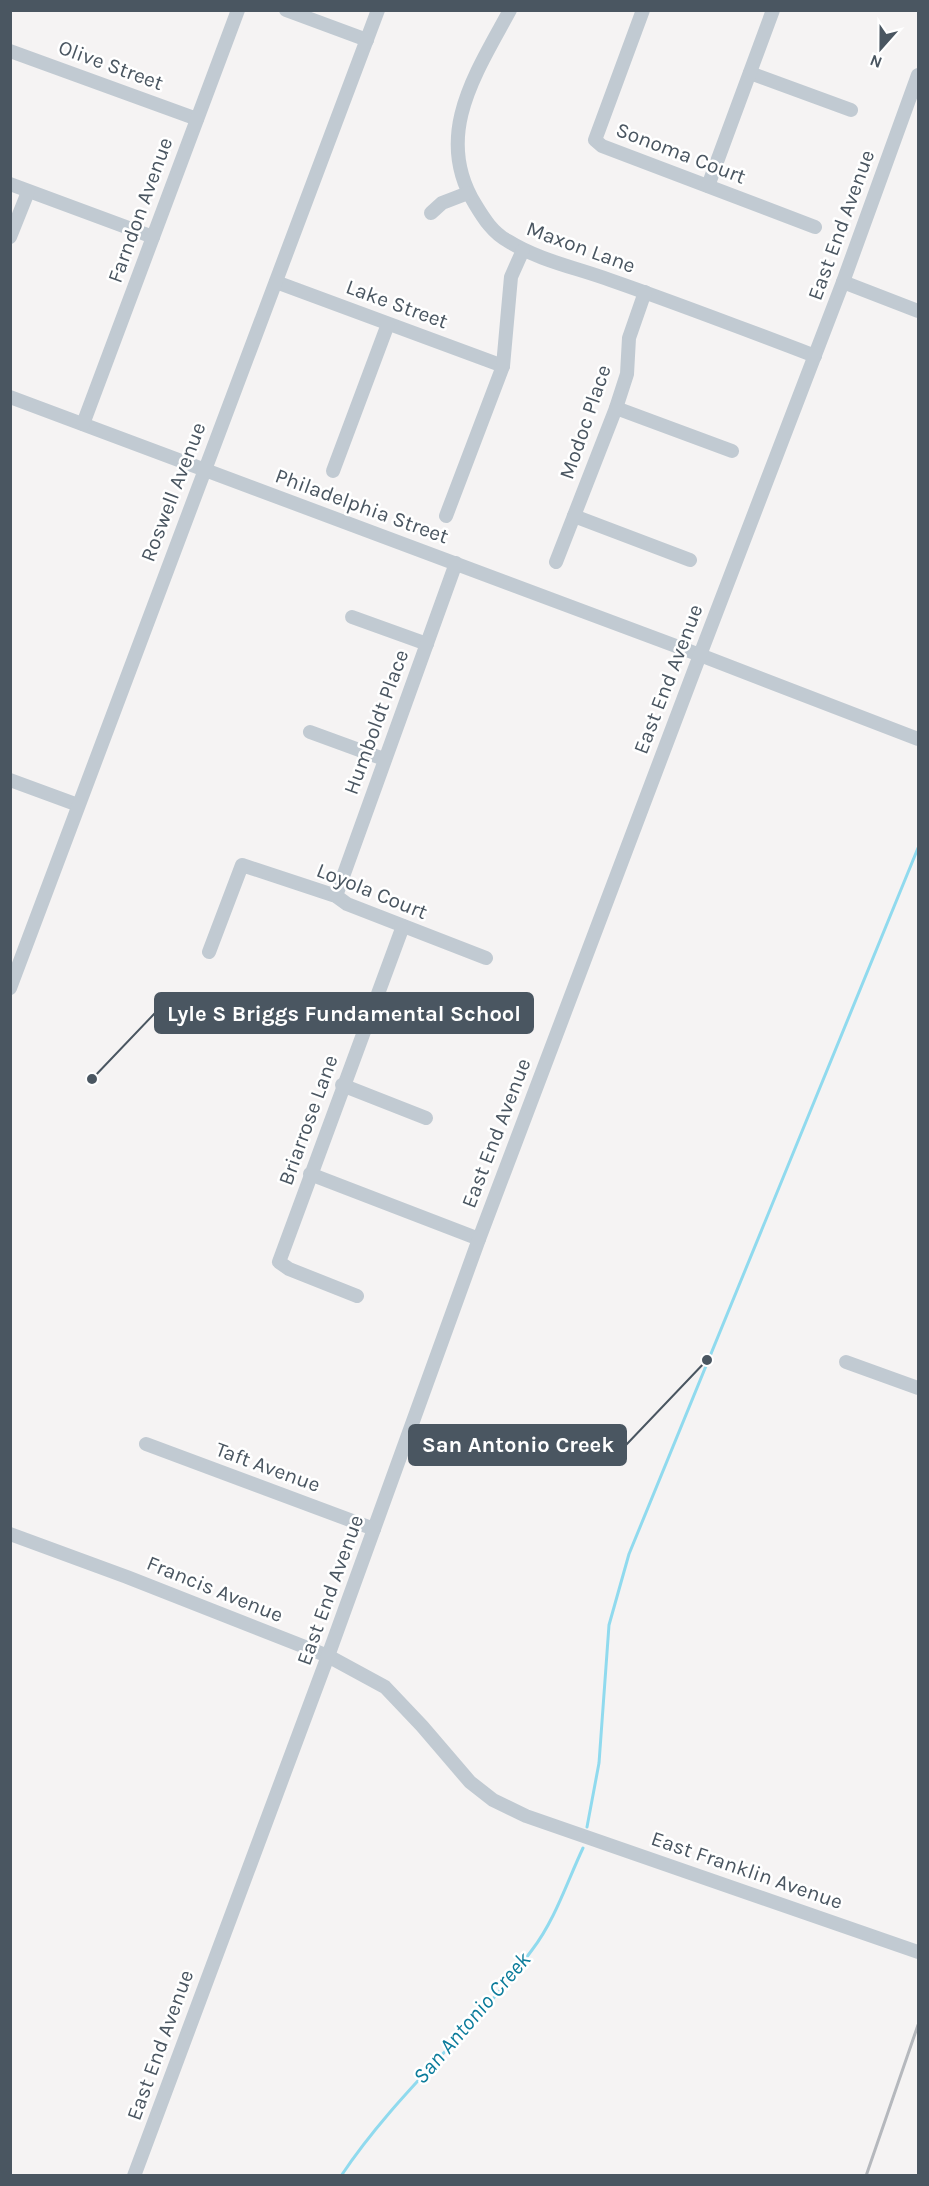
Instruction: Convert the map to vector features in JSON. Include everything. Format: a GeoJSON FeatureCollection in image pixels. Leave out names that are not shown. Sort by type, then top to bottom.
{"type":"FeatureCollection","features":[{"type":"Feature","properties":{"kind":"street","name":"Farndon Avenue"},"geometry":{"type":"LineString","coordinates":[[83,424],[238,10]]}},
{"type":"Feature","properties":{"kind":"street"},"geometry":{"type":"LineString","coordinates":[[286,10],[367,40]]}},
{"type":"Feature","properties":{"kind":"street","name":"Roswell Avenue"},"geometry":{"type":"LineString","coordinates":[[10,988],[378,10]]}},
{"type":"Feature","properties":{"kind":"street","name":"Maxon Lane"},"geometry":{"type":"LineString","coordinates":[[510,10],[469,88],[459,120],[458,166],[468,193],[485,220],[501,237],[523,250],[645,292],[815,356]]}},
{"type":"Feature","properties":{"kind":"street","name":"Sonoma Court"},"geometry":{"type":"LineString","coordinates":[[643,10],[595,140],[602,146],[815,226]]}},
{"type":"Feature","properties":{"kind":"street"},"geometry":{"type":"LineString","coordinates":[[708,186],[773,10]]}},
{"type":"Feature","properties":{"kind":"street","name":"Olive Street"},"geometry":{"type":"LineString","coordinates":[[10,51],[197,119]]}},
{"type":"Feature","properties":{"kind":"street"},"geometry":{"type":"LineString","coordinates":[[750,73],[851,110]]}},
{"type":"Feature","properties":{"kind":"street","name":"East End Avenue"},"geometry":{"type":"LineString","coordinates":[[134,2175],[328,1656],[479,1239],[843,282],[918,75]]}},
{"type":"Feature","properties":{"kind":"street"},"geometry":{"type":"LineString","coordinates":[[10,184],[153,237]]}},
{"type":"Feature","properties":{"kind":"street"},"geometry":{"type":"LineString","coordinates":[[10,237],[28,192]]}},
{"type":"Feature","properties":{"kind":"street"},"geometry":{"type":"LineString","coordinates":[[431,213],[442,203],[468,193]]}},
{"type":"Feature","properties":{"kind":"street"},"geometry":{"type":"LineString","coordinates":[[446,516],[503,366],[511,277],[523,250]]}},
{"type":"Feature","properties":{"kind":"street","name":"Lake Street"},"geometry":{"type":"LineString","coordinates":[[276,282],[503,366]]}},
{"type":"Feature","properties":{"kind":"street"},"geometry":{"type":"LineString","coordinates":[[843,282],[918,311]]}},
{"type":"Feature","properties":{"kind":"street","name":"Modoc Place"},"geometry":{"type":"LineString","coordinates":[[556,562],[616,408],[627,374],[629,338],[645,292]]}},
{"type":"Feature","properties":{"kind":"street"},"geometry":{"type":"LineString","coordinates":[[333,471],[388,324]]}},
{"type":"Feature","properties":{"kind":"street","name":"Philadelphia Street"},"geometry":{"type":"LineString","coordinates":[[10,397],[203,471],[456,563],[918,739]]}},
{"type":"Feature","properties":{"kind":"street"},"geometry":{"type":"LineString","coordinates":[[616,408],[732,451]]}},
{"type":"Feature","properties":{"kind":"street"},"geometry":{"type":"LineString","coordinates":[[574,516],[690,560]]}},
{"type":"Feature","properties":{"kind":"street","name":"Humboldt Place"},"geometry":{"type":"LineString","coordinates":[[336,896],[456,563]]}},
{"type":"Feature","properties":{"kind":"street"},"geometry":{"type":"LineString","coordinates":[[352,617],[428,644]]}},
{"type":"Feature","properties":{"kind":"street"},"geometry":{"type":"LineString","coordinates":[[310,732],[384,759]]}},
{"type":"Feature","properties":{"kind":"street"},"geometry":{"type":"LineString","coordinates":[[10,780],[78,805]]}},
{"type":"Feature","properties":{"kind":"street","name":"Loyola Court"},"geometry":{"type":"LineString","coordinates":[[209,952],[242,865],[336,896],[347,904],[486,958]]}},
{"type":"Feature","properties":{"kind":"street","name":"Briarrose Lane"},"geometry":{"type":"LineString","coordinates":[[357,1296],[289,1269],[279,1262],[342,1085],[403,926]]}},
{"type":"Feature","properties":{"kind":"street"},"geometry":{"type":"LineString","coordinates":[[342,1085],[426,1118]]}},
{"type":"Feature","properties":{"kind":"street"},"geometry":{"type":"LineString","coordinates":[[310,1174],[479,1239]]}},
{"type":"Feature","properties":{"kind":"street"},"geometry":{"type":"LineString","coordinates":[[846,1362],[918,1388]]}},
{"type":"Feature","properties":{"kind":"street","name":"Taft Avenue"},"geometry":{"type":"LineString","coordinates":[[146,1444],[374,1529]]}},
{"type":"Feature","properties":{"kind":"street","name":"Francis Avenue"},"geometry":{"type":"LineString","coordinates":[[10,1534],[328,1656],[385,1687],[470,1782],[493,1800],[561,1829]]}},
{"type":"Feature","properties":{"kind":"street","name":"East Franklin Avenue"},"geometry":{"type":"LineString","coordinates":[[561,1829],[918,1952]]}},
{"type":"Feature","properties":{"kind":"waterway","name":"San Antonio Creek"},"geometry":{"type":"LineString","coordinates":[[587,1827],[599,1763],[609,1625],[629,1554],[918,848]]}},
{"type":"Feature","properties":{"kind":"waterway","name":"San Antonio Creek"},"geometry":{"type":"LineString","coordinates":[[341,2176],[386,2117],[485,2007],[532,1950],[554,1914],[583,1848]]}},
{"type":"Feature","properties":{"kind":"railway"},"geometry":{"type":"LineString","coordinates":[[866,2176],[918,2025]]}},
{"type":"Feature","properties":{"kind":"place","name":"Lyle S Briggs Fundamental School"},"geometry":{"type":"Point","coordinates":[92,1079]}},
{"type":"Feature","properties":{"kind":"place","name":"San Antonio Creek"},"geometry":{"type":"Point","coordinates":[707,1360]}}]}
